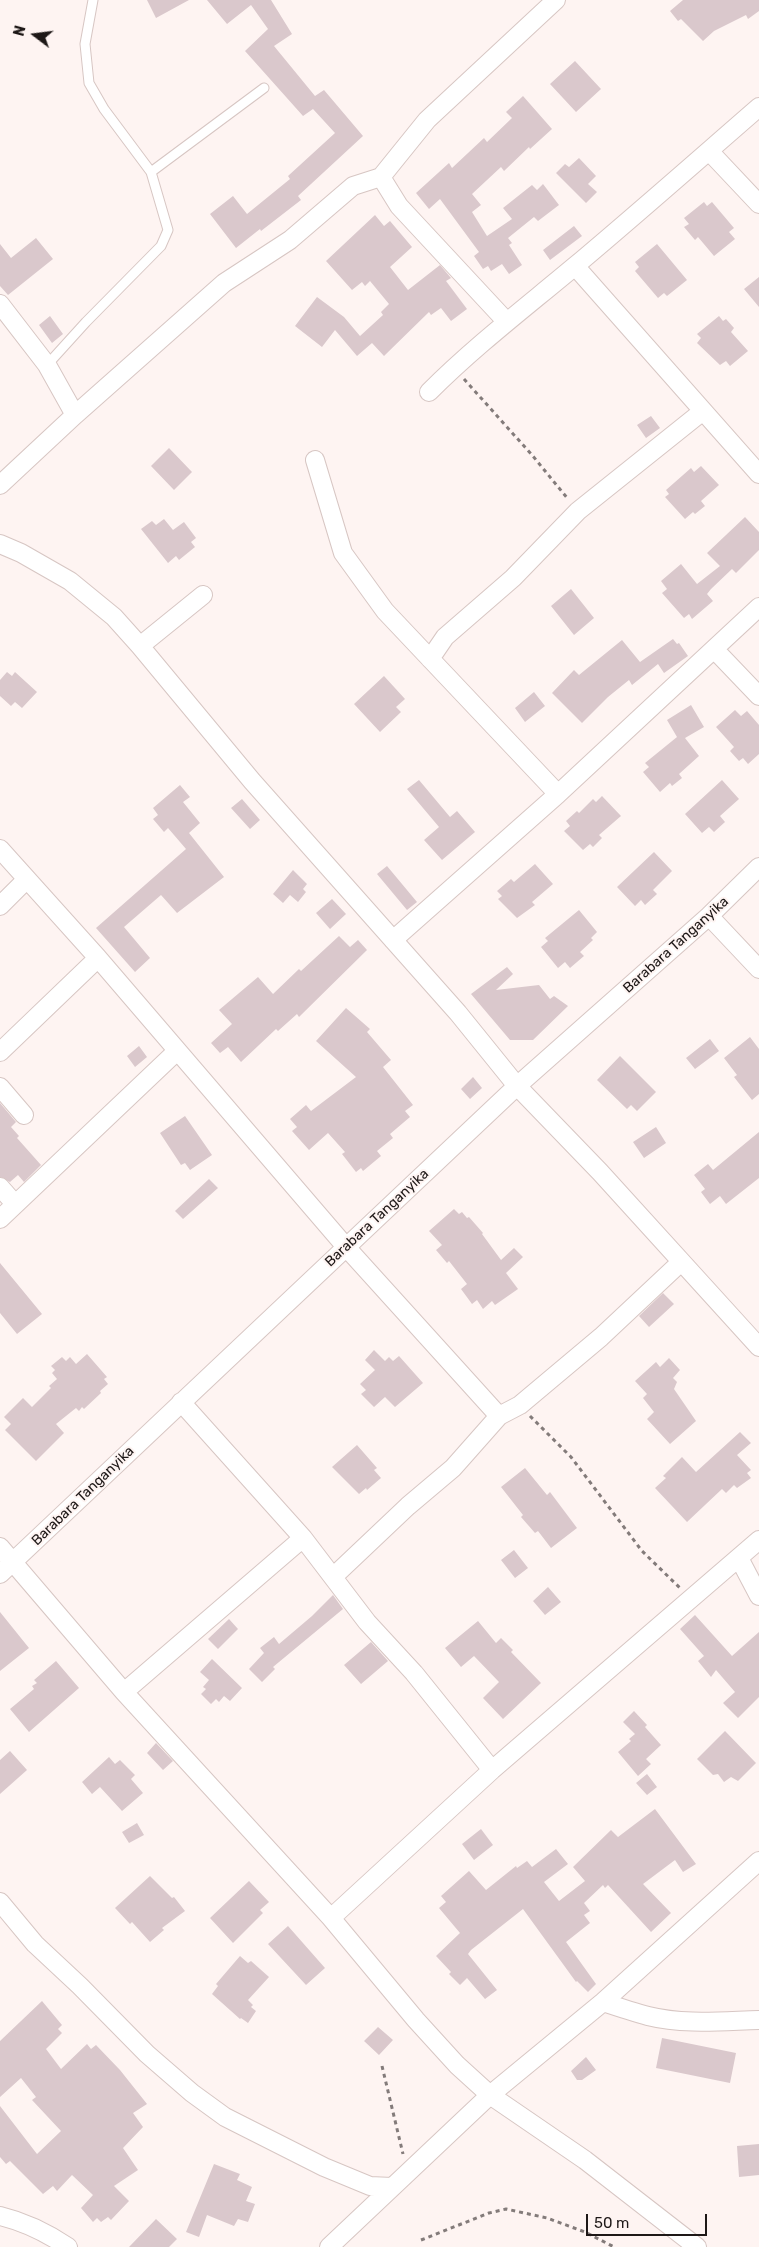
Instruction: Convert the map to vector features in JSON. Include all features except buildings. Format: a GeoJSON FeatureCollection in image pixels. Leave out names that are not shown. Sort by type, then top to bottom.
{"type":"FeatureCollection","features":[{"type":"Feature","properties":{"kind":"street"},"geometry":{"type":"LineString","coordinates":[[0,485],[75,415],[224,283],[290,240],[353,186],[381,177],[427,120],[556,0]]}},
{"type":"Feature","properties":{"kind":"street"},"geometry":{"type":"LineString","coordinates":[[430,392],[454,367],[506,321],[575,266],[759,108]]}},
{"type":"Feature","properties":{"kind":"street"},"geometry":{"type":"LineString","coordinates":[[709,151],[759,204]]}},
{"type":"Feature","properties":{"kind":"street"},"geometry":{"type":"LineString","coordinates":[[381,177],[399,206],[506,321]]}},
{"type":"Feature","properties":{"kind":"street"},"geometry":{"type":"LineString","coordinates":[[575,266],[759,474]]}},
{"type":"Feature","properties":{"kind":"street"},"geometry":{"type":"LineString","coordinates":[[0,304],[47,365],[75,415]]}},
{"type":"Feature","properties":{"kind":"street"},"geometry":{"type":"LineString","coordinates":[[430,659],[445,637],[513,578],[578,512],[703,411]]}},
{"type":"Feature","properties":{"kind":"street"},"geometry":{"type":"LineString","coordinates":[[314,460],[343,553],[385,611],[558,794]]}},
{"type":"Feature","properties":{"kind":"street"},"geometry":{"type":"LineString","coordinates":[[0,544],[21,553],[70,581],[114,617],[252,781],[458,1014],[517,1086],[600,1172],[759,1347]]}},
{"type":"Feature","properties":{"kind":"street"},"geometry":{"type":"LineString","coordinates":[[140,646],[203,595]]}},
{"type":"Feature","properties":{"kind":"street"},"geometry":{"type":"LineString","coordinates":[[393,940],[558,794],[759,607]]}},
{"type":"Feature","properties":{"kind":"street"},"geometry":{"type":"LineString","coordinates":[[714,649],[759,696]]}},
{"type":"Feature","properties":{"kind":"street"},"geometry":{"type":"LineString","coordinates":[[0,849],[98,958],[346,1247],[499,1416]]}},
{"type":"Feature","properties":{"kind":"street","name":"Barabara Tanganyika"},"geometry":{"type":"LineString","coordinates":[[0,1574],[517,1086],[709,916],[759,867]]}},
{"type":"Feature","properties":{"kind":"street"},"geometry":{"type":"LineString","coordinates":[[0,906],[27,879]]}},
{"type":"Feature","properties":{"kind":"street"},"geometry":{"type":"LineString","coordinates":[[709,916],[759,969]]}},
{"type":"Feature","properties":{"kind":"street"},"geometry":{"type":"LineString","coordinates":[[0,1052],[98,958]]}},
{"type":"Feature","properties":{"kind":"street"},"geometry":{"type":"LineString","coordinates":[[0,1219],[177,1051]]}},
{"type":"Feature","properties":{"kind":"street"},"geometry":{"type":"LineString","coordinates":[[0,1088],[24,1115]]}},
{"type":"Feature","properties":{"kind":"street"},"geometry":{"type":"LineString","coordinates":[[0,1188],[15,1204]]}},
{"type":"Feature","properties":{"kind":"street"},"geometry":{"type":"LineString","coordinates":[[333,1577],[408,1506],[453,1468],[499,1416],[520,1405],[601,1337],[681,1262]]}},
{"type":"Feature","properties":{"kind":"street"},"geometry":{"type":"LineString","coordinates":[[181,1402],[303,1538],[367,1622],[414,1672],[492,1770]]}},
{"type":"Feature","properties":{"kind":"street"},"geometry":{"type":"LineString","coordinates":[[124,1692],[303,1538]]}},
{"type":"Feature","properties":{"kind":"street"},"geometry":{"type":"LineString","coordinates":[[331,1918],[492,1770],[759,1540]]}},
{"type":"Feature","properties":{"kind":"street"},"geometry":{"type":"LineString","coordinates":[[0,1547],[124,1692],[331,1918],[416,2020],[457,2065],[490,2095],[585,2160],[697,2247]]}},
{"type":"Feature","properties":{"kind":"street"},"geometry":{"type":"LineString","coordinates":[[739,1558],[759,1596]]}},
{"type":"Feature","properties":{"kind":"street"},"geometry":{"type":"LineString","coordinates":[[328,2247],[490,2095],[603,2002],[759,1861]]}},
{"type":"Feature","properties":{"kind":"street"},"geometry":{"type":"LineString","coordinates":[[0,1902],[35,1944],[80,1986],[115,2024],[199,2098],[226,2117],[324,2167],[370,2186],[392,2186]]}},
{"type":"Feature","properties":{"kind":"street"},"geometry":{"type":"LineString","coordinates":[[603,2002],[648,2016],[672,2020],[695,2022],[759,2020]]}},
{"type":"Feature","properties":{"kind":"street"},"geometry":{"type":"LineString","coordinates":[[0,2216],[16,2220],[47,2234],[68,2247]]}},
{"type":"Feature","properties":{"kind":"lane"},"geometry":{"type":"LineString","coordinates":[[47,365],[86,322],[161,246],[166,239],[168,230],[168,222],[151,172],[104,109],[89,82],[85,44],[94,0]]}},
{"type":"Feature","properties":{"kind":"lane"},"geometry":{"type":"LineString","coordinates":[[151,172],[264,88]]}},
{"type":"Feature","properties":{"kind":"path"},"geometry":{"type":"LineString","coordinates":[[454,367],[532,455],[578,512]]}},
{"type":"Feature","properties":{"kind":"path"},"geometry":{"type":"LineString","coordinates":[[520,1405],[571,1457],[642,1551],[669,1575],[690,1600]]}},
{"type":"Feature","properties":{"kind":"path"},"geometry":{"type":"LineString","coordinates":[[382,2066],[408,2172]]}},
{"type":"Feature","properties":{"kind":"path"},"geometry":{"type":"LineString","coordinates":[[421,2240],[489,2213],[506,2209],[547,2218],[585,2232],[614,2247]]}}]}
